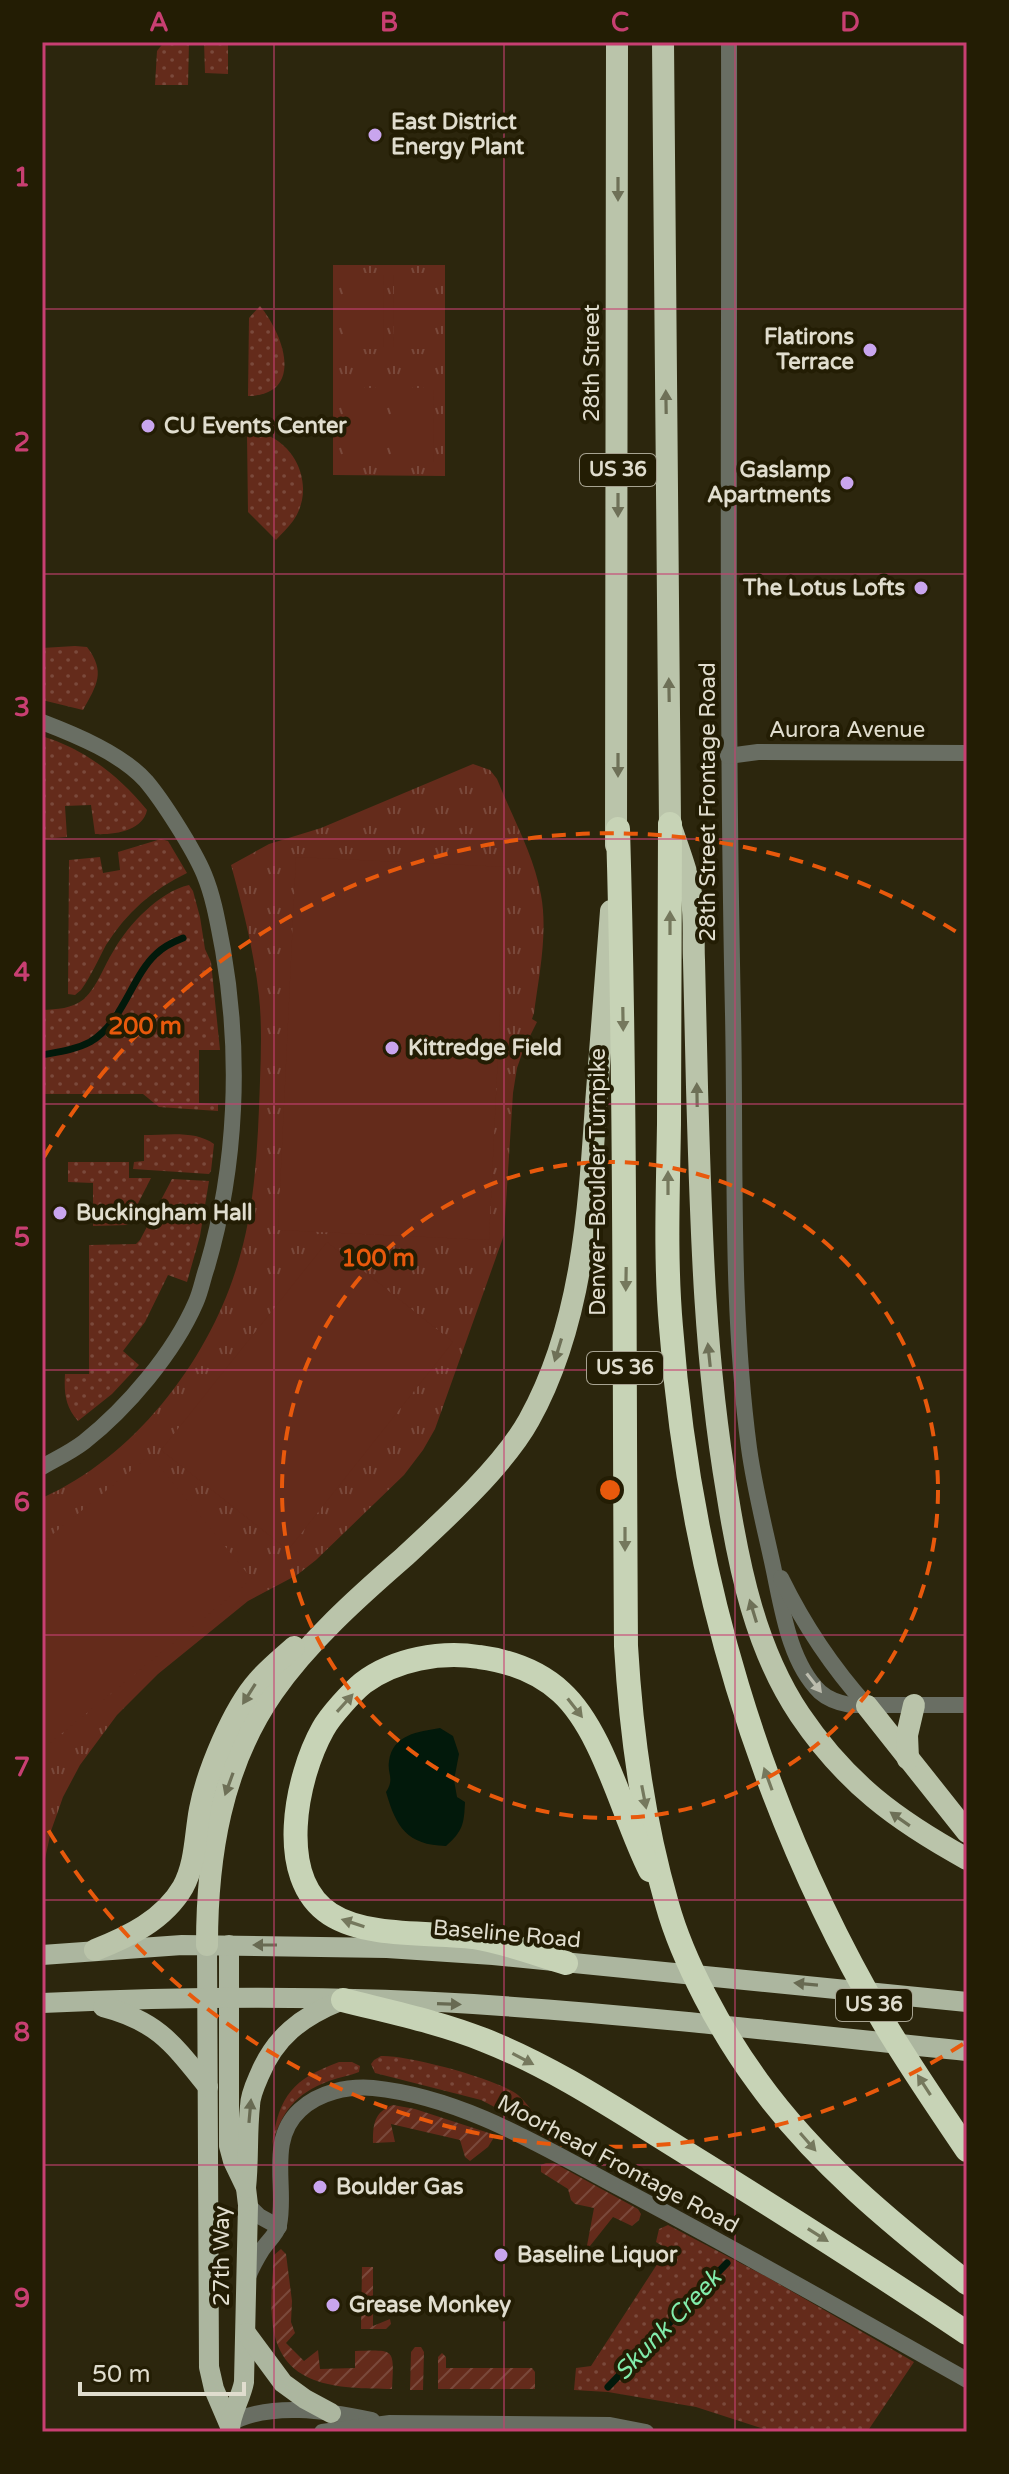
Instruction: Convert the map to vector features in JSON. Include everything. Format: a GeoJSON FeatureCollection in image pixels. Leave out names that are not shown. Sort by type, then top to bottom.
{"type":"FeatureCollection","features":[{"type":"Feature","properties":{"kind":"highway","name":"28th Street"},"geometry":{"type":"LineString","coordinates":[[351,1607],[453,1510],[509,1449],[528,1422],[557,1357],[583,1249],[591,1185],[618,829],[617,42]]}},
{"type":"Feature","properties":{"kind":"highway","name":"US 36"},"geometry":{"type":"LineString","coordinates":[[663,42],[670,824],[668,1240],[670,1325],[682,1428],[702,1551],[720,1628],[760,1756],[797,1852],[883,2020],[967,2150]]}},
{"type":"Feature","properties":{"kind":"highway"},"geometry":{"type":"LineString","coordinates":[[670,824],[692,898],[706,1328],[731,1519],[751,1605],[767,1650],[798,1713],[838,1763],[880,1805],[967,1859]]}},
{"type":"Feature","properties":{"kind":"highway","name":"Denver–Boulder Turnpike"},"geometry":{"type":"LineString","coordinates":[[618,829],[626,1265],[626,1646],[629,1707],[667,1905],[680,1942],[707,1998],[758,2083],[819,2155],[855,2190],[967,2283]]}},
{"type":"Feature","properties":{"kind":"highway"},"geometry":{"type":"LineString","coordinates":[[218,1945],[207,1900],[219,1812],[235,1768],[252,1728],[272,1693],[305,1651],[351,1607]]}},
{"type":"Feature","properties":{"kind":"highway"},"geometry":{"type":"LineString","coordinates":[[95,1950],[137,1931],[156,1917],[182,1889],[192,1861],[200,1807],[231,1724],[264,1674],[291,1650],[351,1607]]}},
{"type":"Feature","properties":{"kind":"highway"},"geometry":{"type":"LineString","coordinates":[[566,1963],[494,1941],[354,1925],[330,1914],[311,1897],[299,1869],[296,1843],[297,1812],[304,1776],[324,1727],[363,1684],[390,1669],[426,1657],[464,1655],[502,1660],[535,1673],[561,1692],[579,1711],[597,1743],[638,1847],[667,1905]]}},
{"type":"Feature","properties":{"kind":"highway"},"geometry":{"type":"LineString","coordinates":[[908,1759],[907,1735],[914,1705]]}},
{"type":"Feature","properties":{"kind":"highway"},"geometry":{"type":"LineString","coordinates":[[867,1706],[967,1832]]}},
{"type":"Feature","properties":{"kind":"highway"},"geometry":{"type":"LineString","coordinates":[[343,2000],[471,2035],[557,2076],[742,2187],[967,2333]]}},
{"type":"Feature","properties":{"kind":"main road","name":"Baseline Road"},"geometry":{"type":"LineString","coordinates":[[42,1955],[218,1945],[387,1948],[493,1955],[967,2002]]}},
{"type":"Feature","properties":{"kind":"main road","name":"27th Way"},"geometry":{"type":"LineString","coordinates":[[218,1945],[207,1999],[209,2367],[214,2389],[234,2429]]}},
{"type":"Feature","properties":{"kind":"main road","name":"27th Way"},"geometry":{"type":"LineString","coordinates":[[218,1945],[230,1999],[229,2146],[247,2196],[244,2382],[234,2429]]}},
{"type":"Feature","properties":{"kind":"main road"},"geometry":{"type":"LineString","coordinates":[[42,2003],[230,1999],[501,2006],[967,2051]]}},
{"type":"Feature","properties":{"kind":"main road"},"geometry":{"type":"LineString","coordinates":[[247,2196],[250,2102],[269,2053],[294,2026],[343,2000]]}},
{"type":"Feature","properties":{"kind":"main road"},"geometry":{"type":"LineString","coordinates":[[84,2002],[144,2020],[168,2040],[208,2087]]}},
{"type":"Feature","properties":{"kind":"main road"},"geometry":{"type":"LineString","coordinates":[[246,2333],[283,2383],[331,2413]]}},
{"type":"Feature","properties":{"kind":"street","name":"28th Street Frontage Road"},"geometry":{"type":"LineString","coordinates":[[729,42],[728,756],[737,1323],[749,1449],[787,1629],[805,1671],[820,1692],[832,1701],[867,1706],[967,1705]]}},
{"type":"Feature","properties":{"kind":"street"},"geometry":{"type":"LineString","coordinates":[[42,722],[77,735],[118,759],[145,780],[204,872],[217,916],[225,964],[234,1061],[232,1139],[226,1181],[217,1232],[196,1302],[169,1350],[125,1405],[82,1444],[42,1467]]}},
{"type":"Feature","properties":{"kind":"street","name":"Aurora Avenue"},"geometry":{"type":"LineString","coordinates":[[728,756],[758,752],[967,753]]}},
{"type":"Feature","properties":{"kind":"street","name":"28th Street Frontage Road"},"geometry":{"type":"LineString","coordinates":[[771,1558],[816,1641],[867,1706]]}},
{"type":"Feature","properties":{"kind":"street","name":"Moorhead Frontage Road"},"geometry":{"type":"LineString","coordinates":[[279,2227],[282,2139],[298,2111],[322,2096],[356,2088],[375,2088],[430,2100],[492,2120],[689,2224],[967,2380]]}},
{"type":"Feature","properties":{"kind":"street"},"geometry":{"type":"LineString","coordinates":[[247,2196],[259,2216],[279,2227],[248,2277]]}},
{"type":"Feature","properties":{"kind":"street"},"geometry":{"type":"LineString","coordinates":[[234,2429],[240,2418],[266,2410],[331,2413],[390,2423]]}},
{"type":"Feature","properties":{"kind":"street"},"geometry":{"type":"LineString","coordinates":[[322,2432],[390,2423],[610,2425],[646,2432]]}},
{"type":"Feature","properties":{"kind":"green space"},"geometry":{"type":"Polygon","coordinates":[[[164,42],[189,42],[188,85],[155,85],[157,51],[164,42]]]}},
{"type":"Feature","properties":{"kind":"green space"},"geometry":{"type":"Polygon","coordinates":[[[204,42],[228,42],[228,74],[205,73],[204,42]]]}},
{"type":"Feature","properties":{"kind":"green space"},"geometry":{"type":"Polygon","coordinates":[[[333,265],[445,265],[445,476],[333,475],[333,265]]]}},
{"type":"Feature","properties":{"kind":"green space"},"geometry":{"type":"Polygon","coordinates":[[[343,273],[384,273],[383,349],[343,349],[343,273]]]}},
{"type":"Feature","properties":{"kind":"green space"},"geometry":{"type":"Polygon","coordinates":[[[394,273],[434,273],[434,349],[393,349],[394,273]]]}},
{"type":"Feature","properties":{"kind":"green space"},"geometry":{"type":"Polygon","coordinates":[[[260,306],[282,347],[283,375],[277,386],[266,393],[248,396],[249,318],[260,306]]]}},
{"type":"Feature","properties":{"kind":"green space"},"geometry":{"type":"Polygon","coordinates":[[[343,388],[383,388],[383,464],[343,464],[343,388]]]}},
{"type":"Feature","properties":{"kind":"green space"},"geometry":{"type":"Polygon","coordinates":[[[393,388],[434,388],[433,464],[393,464],[393,388]]]}},
{"type":"Feature","properties":{"kind":"green space"},"geometry":{"type":"Polygon","coordinates":[[[264,434],[286,448],[300,470],[303,483],[300,509],[276,540],[248,512],[247,435],[264,434]]]}},
{"type":"Feature","properties":{"kind":"green space"},"geometry":{"type":"Polygon","coordinates":[[[87,647],[98,671],[95,686],[83,710],[42,700],[42,648],[87,647]]]}},
{"type":"Feature","properties":{"kind":"green space"},"geometry":{"type":"Polygon","coordinates":[[[42,736],[87,756],[113,775],[147,810],[140,823],[111,834],[95,834],[91,805],[65,806],[67,837],[43,839],[42,848],[42,736]]]}},
{"type":"Feature","properties":{"kind":"green space"},"geometry":{"type":"Polygon","coordinates":[[[473,764],[490,770],[497,779],[528,851],[541,895],[543,939],[532,1019],[537,1022],[517,1068],[513,1093],[504,1235],[435,1429],[404,1475],[316,1560],[297,1575],[248,1601],[158,1674],[117,1715],[80,1765],[63,1797],[51,1831],[42,1873],[42,1498],[77,1480],[109,1456],[139,1429],[191,1365],[228,1293],[250,1213],[258,1125],[261,1017],[251,947],[231,865],[269,844],[321,828],[473,764]]]}},
{"type":"Feature","properties":{"kind":"green space"},"geometry":{"type":"Polygon","coordinates":[[[161,839],[168,841],[187,873],[163,886],[131,912],[106,945],[81,990],[75,995],[68,994],[69,860],[100,857],[103,873],[120,870],[118,852],[161,839]]]}},
{"type":"Feature","properties":{"kind":"green space","name":"Kittredge Field"},"geometry":{"type":"Polygon","coordinates":[[[296,857],[507,867],[489,1240],[278,1230],[296,857]]]}},
{"type":"Feature","properties":{"kind":"green space"},"geometry":{"type":"Polygon","coordinates":[[[189,885],[211,962],[220,1050],[199,1050],[199,1103],[218,1104],[218,1111],[159,1107],[143,1094],[42,1094],[42,1010],[69,1007],[84,999],[136,920],[167,894],[189,885]]]}},
{"type":"Feature","properties":{"kind":"green space"},"geometry":{"type":"Polygon","coordinates":[[[180,1134],[207,1140],[214,1144],[211,1171],[209,1174],[133,1169],[134,1162],[144,1161],[144,1135],[180,1134]]]}},
{"type":"Feature","properties":{"kind":"green space"},"geometry":{"type":"Polygon","coordinates":[[[68,1162],[129,1162],[129,1178],[151,1178],[127,1225],[93,1226],[93,1183],[68,1182],[68,1162]]]}},
{"type":"Feature","properties":{"kind":"green space"},"geometry":{"type":"Polygon","coordinates":[[[172,1179],[209,1181],[200,1236],[187,1282],[168,1275],[145,1322],[123,1351],[139,1365],[112,1394],[78,1421],[66,1399],[65,1374],[89,1374],[89,1245],[136,1244],[172,1179]]]}},
{"type":"Feature","properties":{"kind":"green space"},"geometry":{"type":"Polygon","coordinates":[[[327,1242],[453,1342],[288,1550],[161,1450],[327,1242]]]}},
{"type":"Feature","properties":{"kind":"green space"},"geometry":{"type":"Polygon","coordinates":[[[150,1455],[252,1579],[45,1747],[42,1742],[42,1543],[150,1455]]]}},
{"type":"Feature","properties":{"kind":"green space"},"geometry":{"type":"Polygon","coordinates":[[[381,2056],[411,2059],[452,2069],[507,2089],[524,2101],[557,2144],[481,2100],[375,2073],[371,2064],[381,2056]]]}},
{"type":"Feature","properties":{"kind":"green space"},"geometry":{"type":"Polygon","coordinates":[[[339,2062],[352,2062],[360,2066],[359,2072],[317,2086],[299,2098],[285,2113],[272,2145],[279,2113],[291,2091],[310,2075],[339,2062]]]}},
{"type":"Feature","properties":{"kind":"green space"},"geometry":{"type":"Polygon","coordinates":[[[393,2105],[492,2134],[493,2139],[470,2161],[465,2157],[460,2140],[391,2124],[395,2142],[373,2143],[376,2120],[382,2111],[393,2105]]]}},
{"type":"Feature","properties":{"kind":"green space"},"geometry":{"type":"Polygon","coordinates":[[[554,2163],[638,2209],[641,2214],[639,2220],[632,2226],[613,2217],[586,2251],[594,2208],[575,2204],[568,2189],[541,2172],[541,2165],[554,2163]]]}},
{"type":"Feature","properties":{"kind":"green space"},"geometry":{"type":"Polygon","coordinates":[[[668,2225],[767,2277],[914,2362],[867,2432],[773,2432],[696,2407],[608,2392],[574,2390],[576,2368],[591,2366],[667,2249],[656,2242],[659,2229],[668,2225]]]}},
{"type":"Feature","properties":{"kind":"green space"},"geometry":{"type":"Polygon","coordinates":[[[281,2249],[286,2254],[292,2301],[291,2322],[295,2333],[286,2343],[304,2361],[318,2350],[320,2369],[355,2368],[355,2351],[390,2354],[392,2389],[332,2385],[314,2380],[285,2359],[276,2341],[271,2310],[274,2255],[281,2249]]]}},
{"type":"Feature","properties":{"kind":"green space"},"geometry":{"type":"Polygon","coordinates":[[[362,2267],[373,2267],[373,2326],[390,2319],[391,2324],[386,2329],[361,2329],[362,2267]]]}},
{"type":"Feature","properties":{"kind":"green space"},"geometry":{"type":"Polygon","coordinates":[[[415,2347],[421,2347],[424,2352],[423,2390],[410,2390],[411,2352],[415,2347]]]}},
{"type":"Feature","properties":{"kind":"green space"},"geometry":{"type":"Polygon","coordinates":[[[442,2353],[446,2357],[446,2368],[532,2368],[535,2372],[535,2389],[438,2389],[438,2357],[442,2353]]]}},
{"type":"Feature","properties":{"kind":"shaded area"},"geometry":{"type":"Polygon","coordinates":[[[440,1728],[453,1736],[459,1754],[454,1780],[457,1797],[465,1802],[462,1827],[446,1846],[422,1842],[405,1832],[394,1815],[386,1792],[390,1780],[389,1761],[396,1745],[408,1736],[440,1728]]]}},
{"type":"Feature","properties":{"kind":"waterway"},"geometry":{"type":"LineString","coordinates":[[42,1055],[78,1047],[101,1034],[119,1012],[147,964],[162,949],[183,938]]}},
{"type":"Feature","properties":{"kind":"waterway","name":"Skunk Creek"},"geometry":{"type":"LineString","coordinates":[[608,2387],[727,2263]]}},
{"type":"Feature","properties":{"kind":"place","name":"East District Energy Plant"},"geometry":{"type":"Point","coordinates":[375,135]}},
{"type":"Feature","properties":{"kind":"place","name":"Flatirons Terrace"},"geometry":{"type":"Point","coordinates":[870,350]}},
{"type":"Feature","properties":{"kind":"place","name":"CU Events Center"},"geometry":{"type":"Point","coordinates":[148,426]}},
{"type":"Feature","properties":{"kind":"place","name":"Gaslamp Apartments"},"geometry":{"type":"Point","coordinates":[847,483]}},
{"type":"Feature","properties":{"kind":"place","name":"The Lotus Lofts"},"geometry":{"type":"Point","coordinates":[921,588]}},
{"type":"Feature","properties":{"kind":"place","name":"Kittredge Field"},"geometry":{"type":"Point","coordinates":[392,1048]}},
{"type":"Feature","properties":{"kind":"place","name":"Buckingham Hall"},"geometry":{"type":"Point","coordinates":[60,1213]}},
{"type":"Feature","properties":{"kind":"place","name":"Boulder Gas"},"geometry":{"type":"Point","coordinates":[320,2187]}},
{"type":"Feature","properties":{"kind":"place","name":"Baseline Liquor"},"geometry":{"type":"Point","coordinates":[501,2255]}},
{"type":"Feature","properties":{"kind":"place","name":"Grease Monkey"},"geometry":{"type":"Point","coordinates":[333,2305]}}]}
